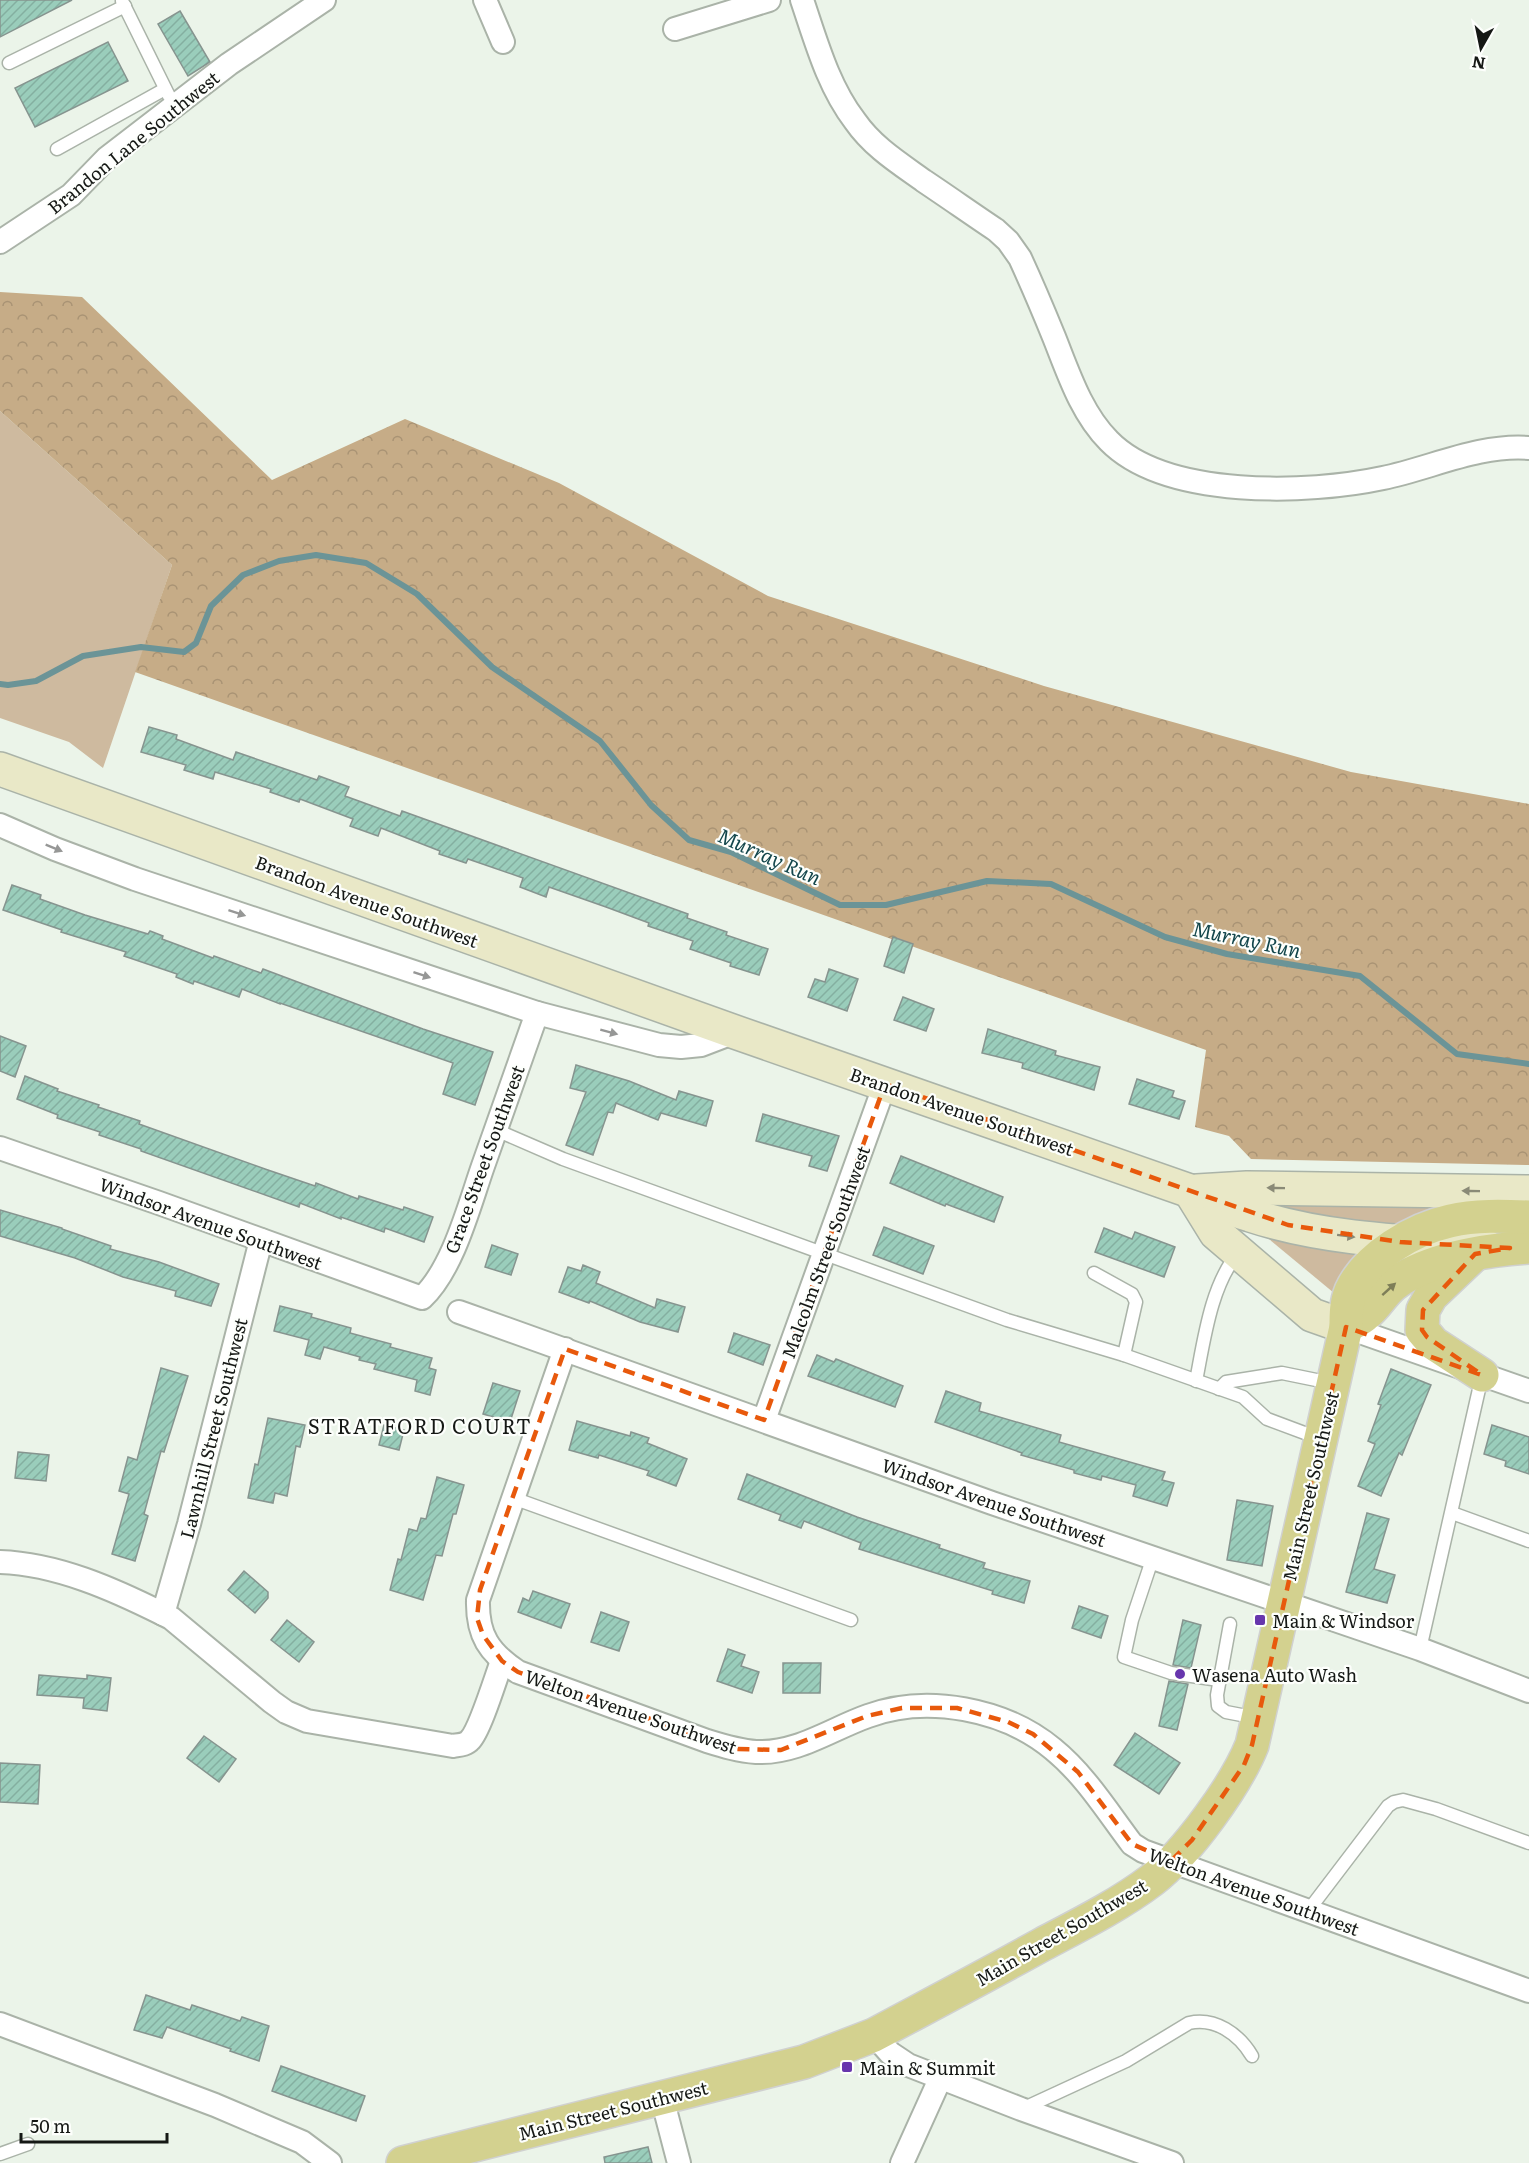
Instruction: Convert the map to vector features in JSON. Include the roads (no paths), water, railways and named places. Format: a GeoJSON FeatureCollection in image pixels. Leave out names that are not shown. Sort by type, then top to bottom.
{"type":"FeatureCollection","features":[{"type":"Feature","properties":{"kind":"main road","name":"Brandon Avenue Southwest"},"geometry":{"type":"LineString","coordinates":[[0,770],[735,1032],[1190,1191],[1249,1215],[1288,1226],[1341,1235],[1400,1242],[1519,1248]]}},
{"type":"Feature","properties":{"kind":"main road","name":"Brandon Avenue Southwest"},"geometry":{"type":"LineString","coordinates":[[1190,1191],[1258,1188],[1529,1192]]}},
{"type":"Feature","properties":{"kind":"main road"},"geometry":{"type":"LineString","coordinates":[[1190,1191],[1216,1233],[1312,1315],[1346,1327]]}},
{"type":"Feature","properties":{"kind":"main road"},"geometry":{"type":"LineString","coordinates":[[1190,1191],[1243,1230],[1322,1296],[1346,1327]]}},
{"type":"Feature","properties":{"kind":"main road"},"geometry":{"type":"LineString","coordinates":[[1346,1327],[1346,1308],[1352,1290],[1365,1271],[1400,1242],[1424,1229],[1450,1221],[1474,1217],[1529,1217]]}},
{"type":"Feature","properties":{"kind":"main road"},"geometry":{"type":"LineString","coordinates":[[1346,1327],[1366,1315],[1394,1285],[1411,1274],[1437,1263],[1475,1254],[1519,1248]]}},
{"type":"Feature","properties":{"kind":"main road"},"geometry":{"type":"LineString","coordinates":[[1475,1254],[1431,1296],[1423,1310],[1422,1330],[1433,1343],[1482,1375]]}},
{"type":"Feature","properties":{"kind":"main road","name":"Main Street Southwest"},"geometry":{"type":"LineString","coordinates":[[403,2163],[804,2062],[874,2036],[1063,1934],[1154,1878],[1192,1840],[1244,1765],[1252,1745],[1346,1327]]}},
{"type":"Feature","properties":{"kind":"street","name":"Brandon Lane Southwest"},"geometry":{"type":"LineString","coordinates":[[0,242],[71,195],[169,97],[228,64],[324,0]]}},
{"type":"Feature","properties":{"kind":"street"},"geometry":{"type":"LineString","coordinates":[[485,0],[503,42]]}},
{"type":"Feature","properties":{"kind":"street"},"geometry":{"type":"LineString","coordinates":[[675,29],[769,0]]}},
{"type":"Feature","properties":{"kind":"street"},"geometry":{"type":"LineString","coordinates":[[801,0],[822,60],[843,104],[870,140],[1008,241],[1020,258],[1077,393],[1108,440],[1125,455],[1144,465],[1175,476],[1214,484],[1287,489],[1330,486],[1383,478],[1470,455],[1513,447],[1529,448]]}},
{"type":"Feature","properties":{"kind":"street"},"geometry":{"type":"LineString","coordinates":[[0,825],[55,849],[135,879],[537,1013],[659,1045],[681,1047],[701,1045],[735,1032]]}},
{"type":"Feature","properties":{"kind":"street","name":"Grace Street Southwest"},"geometry":{"type":"LineString","coordinates":[[422,1298],[441,1276],[464,1220],[537,1013]]}},
{"type":"Feature","properties":{"kind":"street","name":"Malcolm Street Southwest"},"geometry":{"type":"LineString","coordinates":[[764,1420],[885,1084]]}},
{"type":"Feature","properties":{"kind":"street","name":"Windsor Avenue Southwest"},"geometry":{"type":"LineString","coordinates":[[0,1148],[422,1298]]}},
{"type":"Feature","properties":{"kind":"street","name":"Lawnhill Street Southwest"},"geometry":{"type":"LineString","coordinates":[[163,1614],[189,1524],[261,1240]]}},
{"type":"Feature","properties":{"kind":"street","name":"Windsor Avenue Southwest"},"geometry":{"type":"LineString","coordinates":[[459,1312],[992,1503],[1420,1649],[1529,1691]]}},
{"type":"Feature","properties":{"kind":"street"},"geometry":{"type":"LineString","coordinates":[[1346,1327],[1529,1390]]}},
{"type":"Feature","properties":{"kind":"street"},"geometry":{"type":"LineString","coordinates":[[502,1661],[490,1648],[483,1635],[477,1618],[478,1600],[565,1349]]}},
{"type":"Feature","properties":{"kind":"street","name":"Welton Avenue Southwest"},"geometry":{"type":"LineString","coordinates":[[0,1562],[35,1567],[80,1578],[171,1618],[272,1702],[286,1712],[307,1721],[453,1746],[471,1740],[502,1661],[518,1672],[706,1741],[757,1752],[781,1750],[804,1744],[867,1716],[902,1708],[931,1706],[957,1708],[983,1714],[1008,1722],[1033,1734],[1054,1749],[1077,1772],[1132,1844],[1143,1851],[1217,1880],[1529,1991]]}},
{"type":"Feature","properties":{"kind":"street"},"geometry":{"type":"LineString","coordinates":[[0,2024],[214,2105],[302,2142],[330,2163]]}},
{"type":"Feature","properties":{"kind":"street"},"geometry":{"type":"LineString","coordinates":[[874,2036],[890,2053],[908,2065],[940,2079],[1172,2163]]}},
{"type":"Feature","properties":{"kind":"street"},"geometry":{"type":"LineString","coordinates":[[902,2163],[940,2079]]}},
{"type":"Feature","properties":{"kind":"street"},"geometry":{"type":"LineString","coordinates":[[662,2098],[679,2163]]}},
{"type":"Feature","properties":{"kind":"lane"},"geometry":{"type":"LineString","coordinates":[[9,63],[124,3],[169,97],[57,149]]}},
{"type":"Feature","properties":{"kind":"lane"},"geometry":{"type":"LineString","coordinates":[[496,1130],[563,1159],[1007,1320],[1124,1355],[1243,1397],[1267,1419],[1320,1438]]}},
{"type":"Feature","properties":{"kind":"lane"},"geometry":{"type":"LineString","coordinates":[[1196,1381],[1211,1307],[1231,1261],[1239,1252]]}},
{"type":"Feature","properties":{"kind":"lane"},"geometry":{"type":"LineString","coordinates":[[1094,1272],[1132,1294],[1136,1302],[1124,1355]]}},
{"type":"Feature","properties":{"kind":"lane"},"geometry":{"type":"LineString","coordinates":[[1220,1389],[1227,1382],[1282,1373],[1333,1383]]}},
{"type":"Feature","properties":{"kind":"lane"},"geometry":{"type":"LineString","coordinates":[[1420,1649],[1482,1375]]}},
{"type":"Feature","properties":{"kind":"lane"},"geometry":{"type":"LineString","coordinates":[[513,1498],[851,1620]]}},
{"type":"Feature","properties":{"kind":"lane"},"geometry":{"type":"LineString","coordinates":[[1452,1513],[1529,1541]]}},
{"type":"Feature","properties":{"kind":"lane"},"geometry":{"type":"LineString","coordinates":[[1153,1557],[1132,1620],[1124,1657],[1171,1673],[1219,1680]]}},
{"type":"Feature","properties":{"kind":"lane"},"geometry":{"type":"LineString","coordinates":[[1230,1624],[1219,1680],[1218,1706],[1226,1712],[1258,1718]]}},
{"type":"Feature","properties":{"kind":"lane"},"geometry":{"type":"LineString","coordinates":[[1308,1911],[1388,1806],[1394,1802],[1403,1800],[1436,1809],[1529,1843]]}},
{"type":"Feature","properties":{"kind":"lane"},"geometry":{"type":"LineString","coordinates":[[1021,2109],[1126,2061],[1190,2023],[1200,2020],[1211,2022],[1237,2036],[1252,2056]]}},
{"type":"Feature","properties":{"kind":"lane"},"geometry":{"type":"LineString","coordinates":[[0,2034],[35,2036]]}},
{"type":"Feature","properties":{"kind":"lane"},"geometry":{"type":"LineString","coordinates":[[0,2154],[28,2144]]}},
{"type":"Feature","properties":{"kind":"waterway","name":"Murray Run"},"geometry":{"type":"LineString","coordinates":[[0,684],[36,681],[83,656],[141,647],[184,652],[196,643],[211,606],[243,575],[279,561],[316,555],[366,563],[417,594],[492,667],[600,741],[651,805],[689,840],[731,852],[840,905],[886,905],[987,881],[1051,884],[1165,937],[1227,954],[1360,976],[1457,1054],[1529,1064]]}},
{"type":"Feature","properties":{"kind":"place","name":"Main & Windsor"},"geometry":{"type":"Point","coordinates":[1260,1620]}},
{"type":"Feature","properties":{"kind":"place","name":"Wasena Auto Wash"},"geometry":{"type":"Point","coordinates":[1180,1674]}},
{"type":"Feature","properties":{"kind":"place","name":"Main & Summit"},"geometry":{"type":"Point","coordinates":[847,2067]}},
{"type":"Feature","properties":{"kind":"district","name":"STRATFORD COURT"},"geometry":{"type":"Point","coordinates":[420,1425]}}]}
